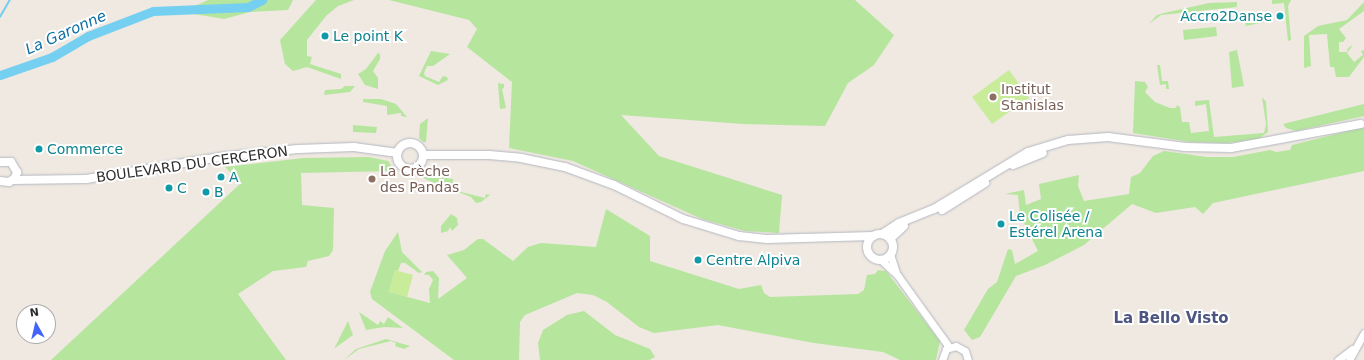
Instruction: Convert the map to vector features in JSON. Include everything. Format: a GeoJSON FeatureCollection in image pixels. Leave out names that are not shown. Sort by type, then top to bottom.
{"type":"FeatureCollection","features":[{"type":"Feature","properties":{"kind":"main road"},"geometry":{"type":"LineString","coordinates":[[423,155],[489,155],[538,161],[565,167],[614,185],[683,219],[728,234],[767,239],[849,237],[882,234],[899,223],[934,208],[1022,155],[1068,140],[1102,136],[1192,147],[1231,148],[1260,144],[1346,124],[1363,123]]}},
{"type":"Feature","properties":{"kind":"main road"},"geometry":{"type":"LineString","coordinates":[[890,238],[903,226],[954,204],[1014,165],[1074,144],[1115,141],[1199,153],[1233,153],[1274,146],[1363,123]]}},
{"type":"Feature","properties":{"kind":"main road"},"geometry":{"type":"LineString","coordinates":[[410,143],[420,148],[423,155],[418,167],[408,169],[400,165],[398,153],[404,145],[410,143]]}},
{"type":"Feature","properties":{"kind":"main road","name":"BOULEVARD DU CERCERON"},"geometry":{"type":"LineString","coordinates":[[0,181],[34,179],[86,179],[220,157],[298,149],[354,147],[398,153]]}},
{"type":"Feature","properties":{"kind":"main road"},"geometry":{"type":"LineString","coordinates":[[0,162],[11,162],[16,168],[34,179]]}},
{"type":"Feature","properties":{"kind":"main road"},"geometry":{"type":"LineString","coordinates":[[13,180],[16,175],[16,168]]}},
{"type":"Feature","properties":{"kind":"main road"},"geometry":{"type":"LineString","coordinates":[[849,237],[867,247],[870,254],[880,259],[890,254],[893,246],[890,238],[882,234]]}},
{"type":"Feature","properties":{"kind":"main road"},"geometry":{"type":"LineString","coordinates":[[867,247],[873,236]]}},
{"type":"Feature","properties":{"kind":"street"},"geometry":{"type":"LineString","coordinates":[[890,254],[898,276]]}},
{"type":"Feature","properties":{"kind":"street"},"geometry":{"type":"LineString","coordinates":[[880,259],[898,276],[949,347]]}},
{"type":"Feature","properties":{"kind":"street"},"geometry":{"type":"LineString","coordinates":[[1349,360],[1353,349],[1364,333]]}},
{"type":"Feature","properties":{"kind":"street"},"geometry":{"type":"LineString","coordinates":[[942,360],[943,352],[949,347],[956,346],[963,349],[968,360]]}},
{"type":"Feature","properties":{"kind":"street"},"geometry":{"type":"LineString","coordinates":[[1338,360],[1353,349]]}},
{"type":"Feature","properties":{"kind":"green space"},"geometry":{"type":"Polygon","coordinates":[[[208,0],[293,0],[288,10],[250,12],[224,19],[182,12],[208,0]]]}},
{"type":"Feature","properties":{"kind":"green space"},"geometry":{"type":"Polygon","coordinates":[[[316,0],[354,0],[338,6],[326,16],[307,40],[307,56],[312,57],[310,64],[341,74],[341,79],[307,67],[293,71],[285,64],[280,40],[316,0]]]}},
{"type":"Feature","properties":{"kind":"green space"},"geometry":{"type":"Polygon","coordinates":[[[389,0],[855,0],[894,35],[874,65],[848,83],[825,126],[743,124],[621,115],[659,156],[782,195],[779,233],[745,231],[702,219],[573,161],[509,148],[512,82],[467,47],[477,29],[469,20],[389,0]]]}},
{"type":"Feature","properties":{"kind":"green space"},"geometry":{"type":"Polygon","coordinates":[[[1272,0],[1291,0],[1288,6],[1291,40],[1288,41],[1284,3],[1272,4],[1272,0]]]}},
{"type":"Feature","properties":{"kind":"green space"},"geometry":{"type":"Polygon","coordinates":[[[1237,2],[1237,7],[1161,15],[1149,24],[1157,15],[1164,13],[1209,3],[1237,2]]]}},
{"type":"Feature","properties":{"kind":"green space"},"geometry":{"type":"Polygon","coordinates":[[[1364,2],[1364,11],[1339,29],[1346,38],[1343,42],[1339,42],[1339,52],[1347,52],[1348,48],[1353,45],[1347,53],[1354,62],[1363,55],[1361,51],[1364,50],[1364,57],[1349,77],[1336,77],[1334,67],[1330,67],[1327,34],[1309,35],[1311,66],[1304,68],[1304,36],[1318,26],[1347,20],[1364,2]]]}},
{"type":"Feature","properties":{"kind":"green space"},"geometry":{"type":"Polygon","coordinates":[[[1244,17],[1264,18],[1264,22],[1246,26],[1244,17]]]}},
{"type":"Feature","properties":{"kind":"green space"},"geometry":{"type":"Polygon","coordinates":[[[1216,27],[1217,36],[1184,40],[1183,30],[1216,27]]]}},
{"type":"Feature","properties":{"kind":"green space"},"geometry":{"type":"Polygon","coordinates":[[[1237,50],[1244,86],[1232,88],[1229,52],[1237,50]]]}},
{"type":"Feature","properties":{"kind":"green space"},"geometry":{"type":"Polygon","coordinates":[[[431,51],[450,54],[433,66],[427,66],[424,73],[425,76],[439,82],[443,76],[447,77],[448,80],[438,85],[419,76],[431,51]]]}},
{"type":"Feature","properties":{"kind":"green space"},"geometry":{"type":"Polygon","coordinates":[[[378,53],[380,54],[380,59],[373,71],[378,78],[378,89],[365,85],[358,74],[366,69],[378,53]]]}},
{"type":"Feature","properties":{"kind":"green space"},"geometry":{"type":"Polygon","coordinates":[[[1157,65],[1160,65],[1162,81],[1168,81],[1169,89],[1166,89],[1166,84],[1160,85],[1157,65]]]}},
{"type":"Feature","properties":{"kind":"green space"},"geometry":{"type":"Polygon","coordinates":[[[1009,70],[1029,98],[992,124],[972,97],[1009,70]]]}},
{"type":"Feature","properties":{"kind":"green space"},"geometry":{"type":"Polygon","coordinates":[[[1135,81],[1145,82],[1148,87],[1145,92],[1155,102],[1170,108],[1176,108],[1177,105],[1180,107],[1182,122],[1189,122],[1191,133],[1209,131],[1206,104],[1195,106],[1195,101],[1209,100],[1214,137],[1264,133],[1266,124],[1262,97],[1266,102],[1268,132],[1258,139],[1227,143],[1190,142],[1133,133],[1135,81]]]}},
{"type":"Feature","properties":{"kind":"green space"},"geometry":{"type":"Polygon","coordinates":[[[498,83],[504,84],[504,88],[502,89],[506,108],[500,109],[498,83]]]}},
{"type":"Feature","properties":{"kind":"green space"},"geometry":{"type":"Polygon","coordinates":[[[345,86],[355,86],[350,92],[324,95],[325,90],[341,89],[345,86]]]}},
{"type":"Feature","properties":{"kind":"green space"},"geometry":{"type":"Polygon","coordinates":[[[363,99],[381,99],[396,104],[407,117],[401,116],[401,113],[387,115],[387,106],[363,102],[363,99]]]}},
{"type":"Feature","properties":{"kind":"green space"},"geometry":{"type":"Polygon","coordinates":[[[1364,104],[1364,116],[1296,131],[1286,128],[1283,124],[1364,104]]]}},
{"type":"Feature","properties":{"kind":"green space"},"geometry":{"type":"Polygon","coordinates":[[[428,118],[426,142],[423,142],[419,138],[420,124],[428,118]]]}},
{"type":"Feature","properties":{"kind":"green space"},"geometry":{"type":"Polygon","coordinates":[[[353,125],[377,127],[376,133],[353,132],[353,125]]]}},
{"type":"Feature","properties":{"kind":"green space"},"geometry":{"type":"Polygon","coordinates":[[[1364,127],[1364,171],[1213,203],[1203,214],[1195,207],[1156,213],[1132,204],[1084,245],[1045,265],[1016,276],[980,337],[972,340],[964,330],[988,289],[997,282],[1008,249],[1012,250],[1015,264],[1038,251],[1020,215],[1018,195],[1005,194],[1024,190],[1026,205],[1041,199],[1039,184],[1079,175],[1078,186],[1084,201],[1129,194],[1131,177],[1140,173],[1153,156],[1164,151],[1207,157],[1233,157],[1270,150],[1276,152],[1290,150],[1292,145],[1364,127]]]}},
{"type":"Feature","properties":{"kind":"green space"},"geometry":{"type":"Polygon","coordinates":[[[369,157],[388,161],[395,171],[301,173],[302,205],[334,208],[333,250],[329,256],[308,261],[306,267],[273,271],[238,294],[286,360],[51,360],[241,183],[225,167],[303,158],[369,157]]]}},
{"type":"Feature","properties":{"kind":"green space"},"geometry":{"type":"Polygon","coordinates":[[[423,175],[453,179],[453,184],[439,185],[423,178],[423,175]]]}},
{"type":"Feature","properties":{"kind":"green space"},"geometry":{"type":"Polygon","coordinates":[[[453,190],[485,198],[486,194],[490,195],[481,202],[476,203],[471,197],[453,190]]]}},
{"type":"Feature","properties":{"kind":"green space"},"geometry":{"type":"Polygon","coordinates":[[[606,209],[650,236],[650,261],[739,289],[761,285],[764,293],[770,297],[858,294],[864,290],[867,275],[875,274],[878,270],[886,271],[940,341],[936,360],[900,360],[883,352],[814,343],[718,325],[654,333],[639,327],[607,302],[593,295],[577,293],[525,315],[520,322],[519,360],[454,360],[372,299],[370,292],[385,251],[398,232],[402,252],[422,272],[419,273],[405,263],[401,263],[398,271],[395,270],[389,292],[430,303],[429,289],[433,280],[429,275],[424,275],[426,272],[433,271],[439,278],[438,299],[467,278],[447,255],[464,250],[478,239],[483,239],[513,261],[528,247],[541,243],[596,247],[606,209]]]}},
{"type":"Feature","properties":{"kind":"green space"},"geometry":{"type":"Polygon","coordinates":[[[451,214],[457,218],[458,225],[452,231],[450,227],[448,231],[441,233],[441,226],[451,214]]]}},
{"type":"Feature","properties":{"kind":"green space"},"geometry":{"type":"Polygon","coordinates":[[[395,270],[413,275],[407,297],[389,292],[395,270]]]}},
{"type":"Feature","properties":{"kind":"green space"},"geometry":{"type":"Polygon","coordinates":[[[584,311],[615,335],[650,349],[655,357],[649,360],[540,360],[538,343],[543,330],[567,315],[584,311]]]}},
{"type":"Feature","properties":{"kind":"green space"},"geometry":{"type":"Polygon","coordinates":[[[359,312],[378,325],[380,321],[384,324],[388,317],[403,328],[384,327],[366,330],[359,312]]]}},
{"type":"Feature","properties":{"kind":"green space"},"geometry":{"type":"Polygon","coordinates":[[[348,321],[353,335],[335,348],[335,347],[348,321]]]}},
{"type":"Feature","properties":{"kind":"green space"},"geometry":{"type":"Polygon","coordinates":[[[386,339],[410,346],[404,349],[395,346],[396,343],[391,341],[359,349],[344,360],[356,349],[386,339]]]}},
{"type":"Feature","properties":{"kind":"waterway"},"geometry":{"type":"LineString","coordinates":[[0,17],[10,0]]}},
{"type":"Feature","properties":{"kind":"waterway","name":"La Garonne"},"geometry":{"type":"LineString","coordinates":[[0,75],[52,57],[88,36],[153,11],[248,7],[262,0]]}},
{"type":"Feature","properties":{"kind":"place","name":"Accro2Danse"},"geometry":{"type":"Point","coordinates":[1280,16]}},
{"type":"Feature","properties":{"kind":"place","name":"Le point K"},"geometry":{"type":"Point","coordinates":[325,36]}},
{"type":"Feature","properties":{"kind":"place","name":"Institut Stanislas"},"geometry":{"type":"Point","coordinates":[993,97]}},
{"type":"Feature","properties":{"kind":"place","name":"Commerce"},"geometry":{"type":"Point","coordinates":[39,149]}},
{"type":"Feature","properties":{"kind":"place","name":"A"},"geometry":{"type":"Point","coordinates":[221,177]}},
{"type":"Feature","properties":{"kind":"place","name":"La Crèche des Pandas"},"geometry":{"type":"Point","coordinates":[372,179]}},
{"type":"Feature","properties":{"kind":"place","name":"C"},"geometry":{"type":"Point","coordinates":[169,188]}},
{"type":"Feature","properties":{"kind":"place","name":"B"},"geometry":{"type":"Point","coordinates":[206,192]}},
{"type":"Feature","properties":{"kind":"place","name":"Le Colisée / Estérel Arena"},"geometry":{"type":"Point","coordinates":[1001,224]}},
{"type":"Feature","properties":{"kind":"place","name":"Centre Alpiva"},"geometry":{"type":"Point","coordinates":[698,260]}},
{"type":"Feature","properties":{"kind":"district","name":"La Bello Visto"},"geometry":{"type":"Point","coordinates":[1171,319]}}]}
